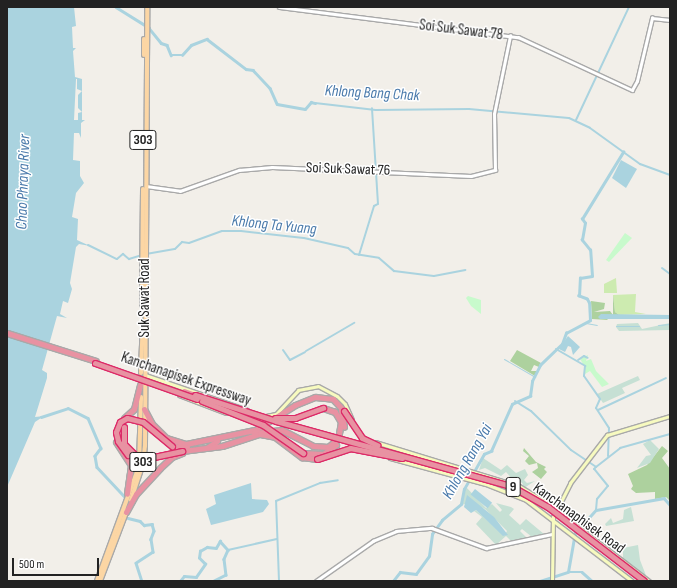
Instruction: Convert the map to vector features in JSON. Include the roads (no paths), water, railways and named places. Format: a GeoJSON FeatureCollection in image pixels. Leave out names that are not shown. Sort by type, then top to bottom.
{"type":"FeatureCollection","features":[{"type":"Feature","properties":{"kind":"highway","name":"Kanchanapisek Expressway"},"geometry":{"type":"LineString","coordinates":[[7,334],[195,395],[357,444]]}},
{"type":"Feature","properties":{"kind":"highway","name":"Kanchanapisek Expressway"},"geometry":{"type":"LineString","coordinates":[[7,334],[202,401],[357,444]]}},
{"type":"Feature","properties":{"kind":"highway"},"geometry":{"type":"LineString","coordinates":[[142,380],[137,408],[124,427],[124,444],[136,456],[148,458],[198,448],[222,446],[252,435],[267,435],[297,455],[316,459],[353,448],[402,458]]}},
{"type":"Feature","properties":{"kind":"highway"},"geometry":{"type":"LineString","coordinates":[[127,496],[131,465],[116,442],[114,432],[118,423],[134,409],[142,380]]}},
{"type":"Feature","properties":{"kind":"highway"},"geometry":{"type":"LineString","coordinates":[[195,395],[286,419],[323,408],[335,412],[341,422],[338,439],[328,447],[313,446],[277,429],[222,438],[208,447]]}},
{"type":"Feature","properties":{"kind":"highway"},"geometry":{"type":"LineString","coordinates":[[127,496],[134,472],[128,455],[118,441],[116,432],[118,424],[127,418],[143,422],[172,446],[187,447],[255,430],[301,402],[317,397],[329,398],[344,411],[367,441],[425,461]]}},
{"type":"Feature","properties":{"kind":"highway"},"geometry":{"type":"LineString","coordinates":[[202,401],[263,425],[303,454],[323,454],[341,440],[344,418],[329,398]]}},
{"type":"Feature","properties":{"kind":"highway"},"geometry":{"type":"LineString","coordinates":[[144,409],[155,428],[170,440],[186,444],[212,440]]}},
{"type":"Feature","properties":{"kind":"highway","name":"Kanchanaphisek Road"},"geometry":{"type":"LineString","coordinates":[[357,444],[402,458],[487,480],[522,494],[640,581]]}},
{"type":"Feature","properties":{"kind":"highway","name":"Kanchanaphisek Road"},"geometry":{"type":"LineString","coordinates":[[357,444],[491,479],[523,492],[548,507],[644,581]]}},
{"type":"Feature","properties":{"kind":"highway"},"geometry":{"type":"LineString","coordinates":[[126,512],[136,494],[167,460],[198,448]]}},
{"type":"Feature","properties":{"kind":"main road","name":"Suk Sawat Road"},"geometry":{"type":"LineString","coordinates":[[144,255],[145,7]]}},
{"type":"Feature","properties":{"kind":"main road","name":"Suk Sawat Road"},"geometry":{"type":"LineString","coordinates":[[100,581],[141,456],[144,269],[145,26]]}},
{"type":"Feature","properties":{"kind":"main road","name":"Suk Sawat Road"},"geometry":{"type":"LineString","coordinates":[[97,581],[126,512],[143,464],[144,409],[142,380]]}},
{"type":"Feature","properties":{"kind":"main road"},"geometry":{"type":"LineString","coordinates":[[142,380],[243,418],[248,417],[248,411]]}},
{"type":"Feature","properties":{"kind":"main road"},"geometry":{"type":"LineString","coordinates":[[142,380],[248,411],[273,416],[298,390],[318,386],[329,390],[345,404],[362,434],[391,447],[433,458],[519,486],[556,509],[649,581]]}},
{"type":"Feature","properties":{"kind":"main road"},"geometry":{"type":"LineString","coordinates":[[552,578],[552,534],[553,519],[556,509],[588,461],[610,433],[670,416]]}},
{"type":"Feature","properties":{"kind":"main road"},"geometry":{"type":"LineString","coordinates":[[391,447],[390,458],[470,479],[520,497],[553,519],[632,581]]}},
{"type":"Feature","properties":{"kind":"main road"},"geometry":{"type":"LineString","coordinates":[[429,468],[433,458]]}},
{"type":"Feature","properties":{"kind":"street","name":"Soi Suk Sawat 78"},"geometry":{"type":"LineString","coordinates":[[280,7],[520,38],[632,90],[637,81],[652,17],[670,20]]}},
{"type":"Feature","properties":{"kind":"street","name":"Soi Suk Sawat 76"},"geometry":{"type":"LineString","coordinates":[[145,186],[182,190],[252,168],[376,170],[473,176],[495,170],[494,114],[510,36]]}},
{"type":"Feature","properties":{"kind":"street"},"geometry":{"type":"LineString","coordinates":[[316,581],[381,536],[396,531],[436,529],[486,548],[552,534]]}},
{"type":"Feature","properties":{"kind":"water","name":"Chao Phraya River"},"geometry":{"type":"Polygon","coordinates":[[[7,7],[74,7],[76,26],[72,27],[73,48],[76,48],[73,51],[75,77],[82,79],[82,120],[85,120],[81,123],[81,138],[79,133],[74,133],[73,160],[80,161],[80,176],[84,183],[76,193],[72,217],[78,219],[77,240],[90,246],[79,244],[76,247],[70,283],[72,289],[68,303],[63,301],[60,314],[67,318],[57,316],[42,370],[47,373],[47,378],[35,417],[44,416],[35,422],[7,487],[7,7]]]}},
{"type":"Feature","properties":{"kind":"water"},"geometry":{"type":"Polygon","coordinates":[[[621,160],[637,169],[626,188],[612,178],[621,160]]]}},
{"type":"Feature","properties":{"kind":"water"},"geometry":{"type":"Polygon","coordinates":[[[601,314],[670,315],[670,319],[600,319],[598,317],[601,314]]]}},
{"type":"Feature","properties":{"kind":"water"},"geometry":{"type":"Polygon","coordinates":[[[568,336],[580,347],[573,355],[571,347],[568,346],[565,352],[559,349],[568,336]]]}},
{"type":"Feature","properties":{"kind":"water"},"geometry":{"type":"Polygon","coordinates":[[[251,483],[252,499],[267,500],[269,504],[263,512],[211,525],[206,509],[216,504],[214,495],[251,483]]]}},
{"type":"Feature","properties":{"kind":"water"},"geometry":{"type":"Polygon","coordinates":[[[475,489],[492,503],[488,508],[471,494],[475,489]]]}},
{"type":"Feature","properties":{"kind":"water"},"geometry":{"type":"Polygon","coordinates":[[[467,495],[494,517],[508,535],[503,536],[476,510],[471,513],[464,507],[467,495]]]}},
{"type":"Feature","properties":{"kind":"waterway","name":"Khlong Bang Chak"},"geometry":{"type":"LineString","coordinates":[[116,7],[149,28],[161,43],[167,45],[171,55],[182,55],[191,45],[207,39],[246,69],[253,70],[270,88],[277,104],[305,109],[311,102],[315,103]]}},
{"type":"Feature","properties":{"kind":"waterway"},"geometry":{"type":"LineString","coordinates":[[576,120],[629,7]]}},
{"type":"Feature","properties":{"kind":"waterway","name":"Khlong Bang Chak"},"geometry":{"type":"LineString","coordinates":[[315,103],[376,110],[469,109],[569,118],[590,128],[640,164],[670,175]]}},
{"type":"Feature","properties":{"kind":"waterway"},"geometry":{"type":"LineString","coordinates":[[359,255],[374,206],[378,204],[372,108]]}},
{"type":"Feature","properties":{"kind":"waterway","name":"Khlong Rang Yai"},"geometry":{"type":"LineString","coordinates":[[393,581],[400,572],[416,574],[429,556],[432,534],[442,520],[461,504],[464,489],[484,454],[491,451],[512,404],[530,396],[532,381],[540,365],[562,344],[566,333],[590,320],[589,303],[587,299],[579,296],[580,278],[592,276],[590,250],[582,240],[585,223],[582,219],[623,152]]}},
{"type":"Feature","properties":{"kind":"waterway","name":"Khlong Ta Yuang"},"geometry":{"type":"LineString","coordinates":[[146,254],[175,249],[182,242],[189,243],[222,231],[241,231],[304,238],[348,248],[355,254],[379,258],[394,271],[434,276],[465,270]]}},
{"type":"Feature","properties":{"kind":"waterway","name":"Khlong Ta Yuang"},"geometry":{"type":"LineString","coordinates":[[88,245],[117,259],[123,254],[129,259],[142,255]]}},
{"type":"Feature","properties":{"kind":"waterway"},"geometry":{"type":"LineString","coordinates":[[662,268],[670,274]]}},
{"type":"Feature","properties":{"kind":"waterway"},"geometry":{"type":"LineString","coordinates":[[306,351],[354,323]]}},
{"type":"Feature","properties":{"kind":"waterway"},"geometry":{"type":"LineString","coordinates":[[586,323],[597,325]]}},
{"type":"Feature","properties":{"kind":"waterway"},"geometry":{"type":"LineString","coordinates":[[658,325],[670,324]]}},
{"type":"Feature","properties":{"kind":"waterway"},"geometry":{"type":"LineString","coordinates":[[616,326],[639,326]]}},
{"type":"Feature","properties":{"kind":"waterway"},"geometry":{"type":"LineString","coordinates":[[556,349],[585,366],[584,376],[600,399],[596,408],[609,428],[608,456]]}},
{"type":"Feature","properties":{"kind":"waterway"},"geometry":{"type":"LineString","coordinates":[[283,350],[290,360],[305,352]]}},
{"type":"Feature","properties":{"kind":"waterway"},"geometry":{"type":"LineString","coordinates":[[578,360],[584,356],[588,358]]}},
{"type":"Feature","properties":{"kind":"waterway"},"geometry":{"type":"LineString","coordinates":[[504,359],[535,377]]}},
{"type":"Feature","properties":{"kind":"waterway"},"geometry":{"type":"LineString","coordinates":[[598,410],[666,378]]}},
{"type":"Feature","properties":{"kind":"waterway"},"geometry":{"type":"LineString","coordinates":[[515,401],[531,411],[571,450],[596,467]]}},
{"type":"Feature","properties":{"kind":"waterway"},"geometry":{"type":"LineString","coordinates":[[41,417],[68,408],[88,418],[101,448],[95,456],[97,467],[124,496]]}},
{"type":"Feature","properties":{"kind":"waterway"},"geometry":{"type":"LineString","coordinates":[[596,510],[597,499],[608,486],[594,469],[620,448],[670,434]]}},
{"type":"Feature","properties":{"kind":"waterway"},"geometry":{"type":"LineString","coordinates":[[279,581],[276,501],[320,483],[338,480]]}},
{"type":"Feature","properties":{"kind":"waterway"},"geometry":{"type":"LineString","coordinates":[[540,581],[568,572],[575,533],[596,510],[664,498],[670,505]]}},
{"type":"Feature","properties":{"kind":"waterway"},"geometry":{"type":"LineString","coordinates":[[128,518],[140,521],[144,525],[152,524],[154,531],[151,539],[153,552],[136,563],[142,581]]}},
{"type":"Feature","properties":{"kind":"waterway"},"geometry":{"type":"LineString","coordinates":[[228,550],[277,539]]}},
{"type":"Feature","properties":{"kind":"waterway"},"geometry":{"type":"LineString","coordinates":[[180,581],[184,576],[196,577],[205,564],[199,558],[200,551],[207,547],[216,548],[220,541],[228,550],[224,559],[226,575],[214,581]]}},
{"type":"Feature","properties":{"kind":"waterway"},"geometry":{"type":"LineString","coordinates":[[568,572],[582,572],[592,581]]}}]}
